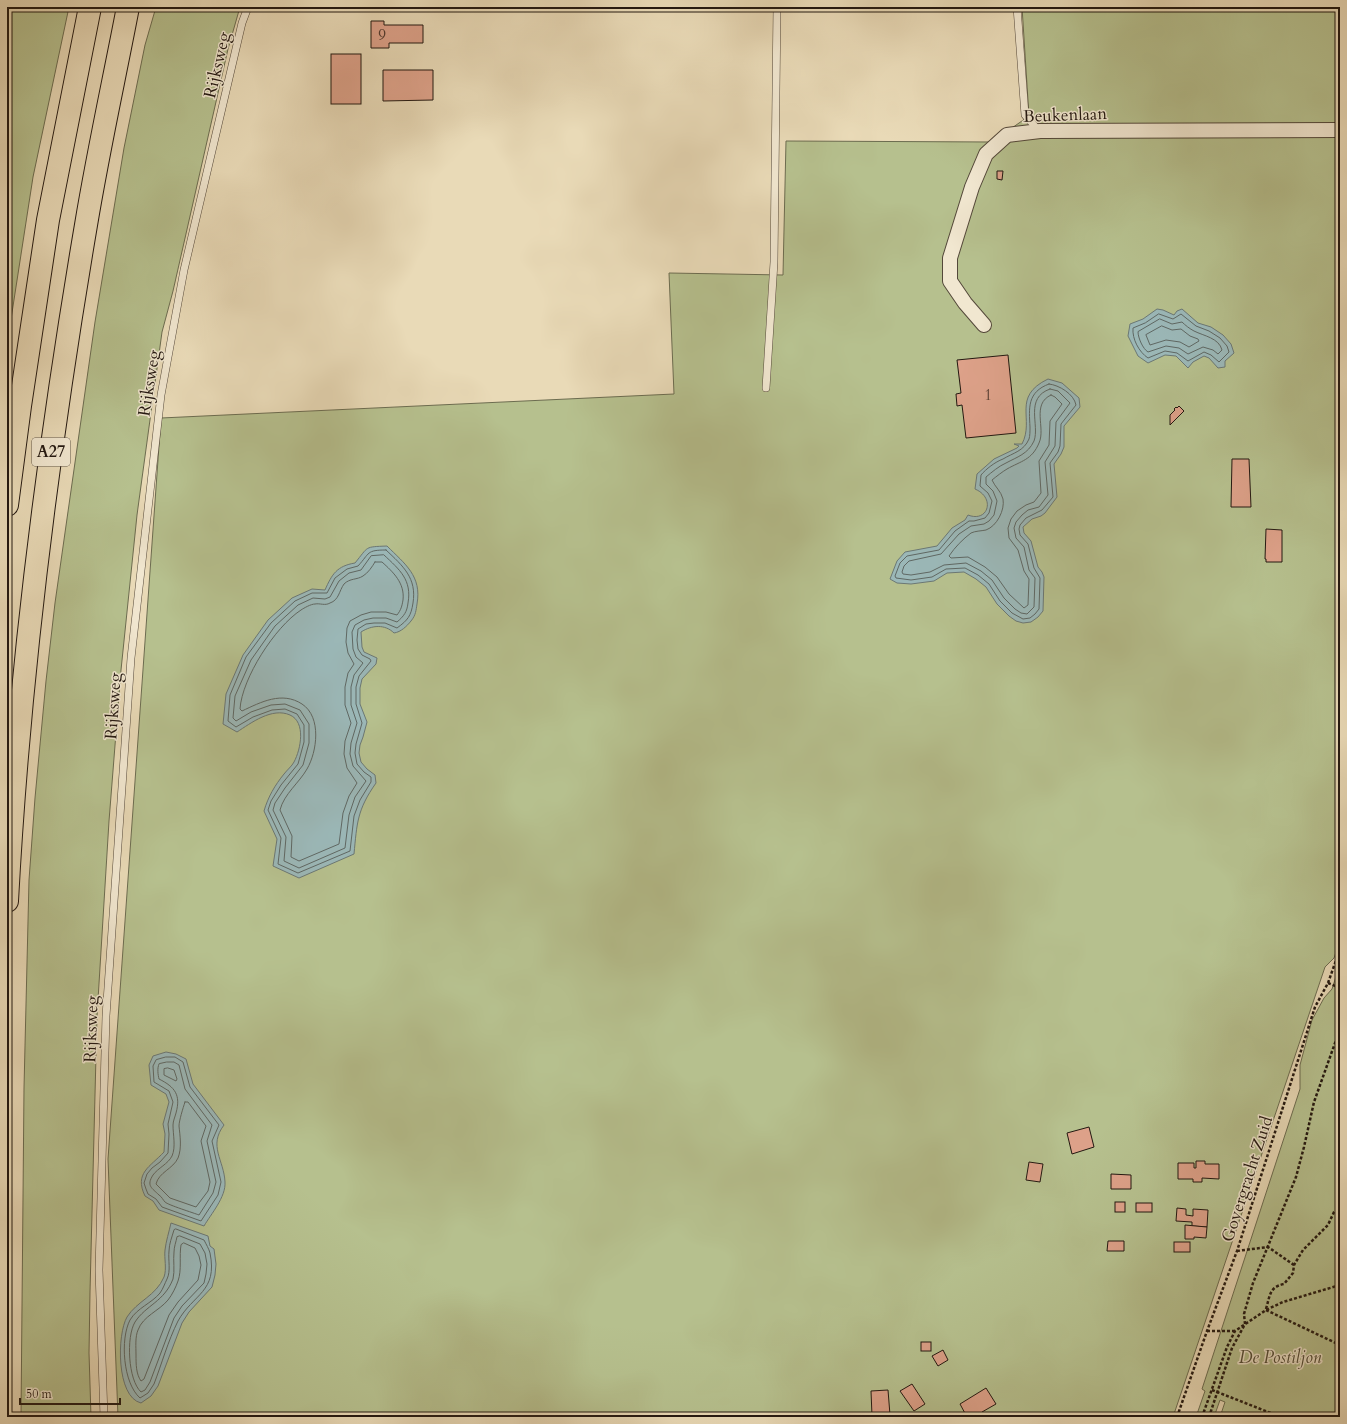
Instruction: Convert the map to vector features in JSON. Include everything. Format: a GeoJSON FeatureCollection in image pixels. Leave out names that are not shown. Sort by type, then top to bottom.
{"type":"FeatureCollection","features":[{"type":"Feature","properties":{"kind":"highway","name":"A27"},"geometry":{"type":"LineString","coordinates":[[7,505],[20,406],[48,220],[90,7]]}},
{"type":"Feature","properties":{"kind":"highway","name":"A27"},"geometry":{"type":"LineString","coordinates":[[7,901],[15,771],[34,581],[59,398],[86,224],[128,7]]}},
{"type":"Feature","properties":{"kind":"street","name":"Beukenlaan"},"geometry":{"type":"LineString","coordinates":[[984,325],[965,303],[950,281],[950,258],[972,187],[986,154],[1007,135],[1040,131],[1340,130]]}},
{"type":"Feature","properties":{"kind":"lane","name":"Rijksweg"},"geometry":{"type":"LineString","coordinates":[[104,1417],[99,1270],[106,1016],[131,658],[161,395],[184,270],[242,23],[248,7]]}},
{"type":"Feature","properties":{"kind":"lane"},"geometry":{"type":"LineString","coordinates":[[766,388],[774,262],[777,7]]}},
{"type":"Feature","properties":{"kind":"lane"},"geometry":{"type":"LineString","coordinates":[[1017,7],[1025,115],[1040,131]]}},
{"type":"Feature","properties":{"kind":"path","name":"Goyergracht Zuid"},"geometry":{"type":"LineString","coordinates":[[1177,1417],[1237,1251],[1315,1007],[1328,983],[1340,949]]}},
{"type":"Feature","properties":{"kind":"path"},"geometry":{"type":"LineString","coordinates":[[1328,983],[1340,988]]}},
{"type":"Feature","properties":{"kind":"path"},"geometry":{"type":"LineString","coordinates":[[1209,1417],[1232,1348],[1245,1324],[1244,1314],[1253,1283],[1296,1177],[1314,1102],[1340,1029]]}},
{"type":"Feature","properties":{"kind":"path"},"geometry":{"type":"LineString","coordinates":[[1266,1310],[1272,1290],[1277,1286],[1284,1284],[1293,1273],[1294,1265],[1303,1250],[1328,1225],[1334,1212],[1340,1207]]}},
{"type":"Feature","properties":{"kind":"path"},"geometry":{"type":"LineString","coordinates":[[1237,1251],[1268,1247],[1294,1265]]}},
{"type":"Feature","properties":{"kind":"path"},"geometry":{"type":"LineString","coordinates":[[1202,1417],[1227,1346],[1234,1332],[1266,1310],[1283,1302],[1340,1285]]}},
{"type":"Feature","properties":{"kind":"path"},"geometry":{"type":"LineString","coordinates":[[1266,1310],[1340,1345]]}},
{"type":"Feature","properties":{"kind":"path"},"geometry":{"type":"LineString","coordinates":[[1207,1331],[1234,1332]]}},
{"type":"Feature","properties":{"kind":"path"},"geometry":{"type":"LineString","coordinates":[[1212,1390],[1281,1417]]}},
{"type":"Feature","properties":{"kind":"green space"},"geometry":{"type":"Polygon","coordinates":[[[7,7],[69,7],[33,177],[7,345],[7,7]]]}},
{"type":"Feature","properties":{"kind":"green space"},"geometry":{"type":"Polygon","coordinates":[[[156,7],[240,7],[228,49],[173,291],[162,332],[137,515],[121,670],[109,821],[97,1016],[89,1353],[91,1417],[21,1417],[24,1088],[29,880],[46,681],[55,603],[95,322],[124,148],[145,45],[156,7]]]}},
{"type":"Feature","properties":{"kind":"green space"},"geometry":{"type":"Polygon","coordinates":[[[1022,7],[1340,7],[1340,941],[1334,958],[1325,967],[1173,1417],[118,1417],[108,1159],[161,418],[674,394],[669,273],[783,275],[786,141],[992,142],[1029,116],[1022,7]]]}},
{"type":"Feature","properties":{"kind":"green space","name":"De Postiljon"},"geometry":{"type":"Polygon","coordinates":[[[1340,964],[1340,1417],[1220,1417],[1225,1402],[1220,1400],[1214,1417],[1196,1417],[1205,1391],[1202,1389],[1300,1089],[1300,1065],[1312,1020],[1324,998],[1332,989],[1340,964]]]}},
{"type":"Feature","properties":{"kind":"water"},"geometry":{"type":"Polygon","coordinates":[[[1157,309],[1174,315],[1177,311],[1182,309],[1198,323],[1211,327],[1223,335],[1231,344],[1234,353],[1225,361],[1225,367],[1218,368],[1209,358],[1204,356],[1193,362],[1188,368],[1176,356],[1165,355],[1148,363],[1138,356],[1128,336],[1130,324],[1143,319],[1157,309]]]}},
{"type":"Feature","properties":{"kind":"water"},"geometry":{"type":"Polygon","coordinates":[[[1048,379],[1062,383],[1079,398],[1080,407],[1064,426],[1064,447],[1054,464],[1057,497],[1045,513],[1032,519],[1023,527],[1024,533],[1031,541],[1038,567],[1044,577],[1043,611],[1031,622],[1023,623],[1016,621],[997,604],[986,587],[964,572],[947,573],[934,581],[911,584],[897,583],[890,579],[897,561],[905,552],[937,546],[952,528],[965,520],[968,515],[975,517],[985,513],[987,508],[986,498],[982,493],[975,489],[977,474],[994,459],[1019,446],[1014,444],[1022,444],[1025,435],[1027,401],[1030,393],[1037,386],[1048,379]]]}},
{"type":"Feature","properties":{"kind":"water"},"geometry":{"type":"Polygon","coordinates":[[[387,546],[411,571],[417,586],[418,594],[414,617],[408,625],[401,630],[394,633],[387,628],[378,626],[361,632],[362,647],[364,652],[377,658],[376,664],[362,679],[360,688],[360,704],[367,722],[359,753],[361,762],[375,775],[376,783],[361,809],[354,854],[299,878],[273,866],[277,839],[264,811],[275,787],[293,764],[299,750],[301,736],[298,723],[295,718],[290,715],[283,713],[269,714],[237,732],[223,724],[226,694],[243,655],[268,620],[292,598],[312,589],[325,590],[330,579],[339,569],[355,563],[368,548],[387,546]]]}},
{"type":"Feature","properties":{"kind":"water"},"geometry":{"type":"Polygon","coordinates":[[[166,1052],[176,1054],[186,1059],[193,1084],[224,1125],[219,1133],[217,1146],[224,1174],[225,1188],[221,1199],[204,1226],[159,1210],[153,1201],[145,1196],[142,1188],[142,1176],[145,1171],[164,1152],[165,1134],[163,1124],[169,1102],[166,1094],[151,1085],[149,1065],[153,1056],[166,1052]]]}},
{"type":"Feature","properties":{"kind":"water"},"geometry":{"type":"Polygon","coordinates":[[[171,1223],[208,1236],[210,1246],[214,1249],[216,1264],[215,1275],[212,1287],[189,1312],[182,1323],[158,1386],[151,1396],[141,1403],[133,1398],[127,1389],[123,1378],[120,1350],[121,1337],[127,1317],[131,1311],[161,1284],[165,1271],[165,1250],[171,1223]]]}},
{"type":"Feature","properties":{"kind":"building"},"geometry":{"type":"Polygon","coordinates":[[[371,21],[384,21],[384,25],[423,25],[423,43],[389,43],[389,48],[371,48],[371,21]]]}},
{"type":"Feature","properties":{"kind":"building"},"geometry":{"type":"Polygon","coordinates":[[[331,54],[361,54],[361,104],[331,104],[331,54]]]}},
{"type":"Feature","properties":{"kind":"building"},"geometry":{"type":"Polygon","coordinates":[[[383,70],[433,70],[433,100],[383,101],[383,70]]]}},
{"type":"Feature","properties":{"kind":"building"},"geometry":{"type":"Polygon","coordinates":[[[997,171],[1003,171],[1002,180],[997,179],[997,171]]]}},
{"type":"Feature","properties":{"kind":"building"},"geometry":{"type":"Polygon","coordinates":[[[1008,355],[1016,433],[966,438],[962,405],[957,406],[956,394],[961,393],[957,360],[1008,355]]]}},
{"type":"Feature","properties":{"kind":"building"},"geometry":{"type":"Polygon","coordinates":[[[1179,406],[1184,411],[1170,425],[1170,415],[1176,407],[1177,408],[1179,406]]]}},
{"type":"Feature","properties":{"kind":"building"},"geometry":{"type":"Polygon","coordinates":[[[1232,459],[1249,459],[1251,507],[1231,507],[1232,459]]]}},
{"type":"Feature","properties":{"kind":"building"},"geometry":{"type":"Polygon","coordinates":[[[1266,529],[1282,530],[1282,562],[1266,562],[1266,529]]]}},
{"type":"Feature","properties":{"kind":"building"},"geometry":{"type":"Polygon","coordinates":[[[1089,1127],[1094,1147],[1072,1154],[1067,1133],[1089,1127]]]}},
{"type":"Feature","properties":{"kind":"building"},"geometry":{"type":"Polygon","coordinates":[[[1196,1161],[1205,1161],[1205,1164],[1219,1164],[1219,1179],[1202,1178],[1202,1182],[1193,1182],[1193,1179],[1178,1179],[1178,1163],[1194,1163],[1194,1168],[1196,1168],[1196,1161]]]}},
{"type":"Feature","properties":{"kind":"building"},"geometry":{"type":"Polygon","coordinates":[[[1029,1162],[1043,1164],[1040,1182],[1026,1180],[1029,1162]]]}},
{"type":"Feature","properties":{"kind":"building"},"geometry":{"type":"Polygon","coordinates":[[[1111,1174],[1131,1175],[1131,1189],[1111,1189],[1111,1174]]]}},
{"type":"Feature","properties":{"kind":"building"},"geometry":{"type":"Polygon","coordinates":[[[1115,1202],[1125,1202],[1125,1212],[1115,1212],[1115,1202]]]}},
{"type":"Feature","properties":{"kind":"building"},"geometry":{"type":"Polygon","coordinates":[[[1136,1203],[1152,1203],[1152,1212],[1136,1212],[1136,1203]]]}},
{"type":"Feature","properties":{"kind":"building"},"geometry":{"type":"Polygon","coordinates":[[[1177,1208],[1186,1209],[1186,1215],[1193,1216],[1193,1209],[1208,1210],[1207,1227],[1192,1226],[1192,1222],[1176,1221],[1177,1208]]]}},
{"type":"Feature","properties":{"kind":"building"},"geometry":{"type":"Polygon","coordinates":[[[1185,1225],[1207,1227],[1206,1238],[1194,1237],[1194,1239],[1185,1239],[1185,1225]]]}},
{"type":"Feature","properties":{"kind":"building"},"geometry":{"type":"Polygon","coordinates":[[[1108,1241],[1124,1241],[1124,1251],[1107,1251],[1108,1241]]]}},
{"type":"Feature","properties":{"kind":"building"},"geometry":{"type":"Polygon","coordinates":[[[1174,1242],[1190,1242],[1190,1252],[1174,1252],[1174,1242]]]}},
{"type":"Feature","properties":{"kind":"building"},"geometry":{"type":"Polygon","coordinates":[[[921,1342],[931,1342],[931,1351],[921,1351],[921,1342]]]}},
{"type":"Feature","properties":{"kind":"building"},"geometry":{"type":"Polygon","coordinates":[[[943,1350],[948,1360],[938,1366],[932,1356],[943,1350]]]}},
{"type":"Feature","properties":{"kind":"building"},"geometry":{"type":"Polygon","coordinates":[[[912,1384],[925,1404],[914,1411],[900,1391],[912,1384]]]}},
{"type":"Feature","properties":{"kind":"building"},"geometry":{"type":"Polygon","coordinates":[[[986,1388],[996,1404],[982,1412],[978,1417],[967,1417],[960,1404],[986,1388]]]}},
{"type":"Feature","properties":{"kind":"building"},"geometry":{"type":"Polygon","coordinates":[[[888,1390],[890,1415],[872,1416],[871,1391],[888,1390]]]}}]}
